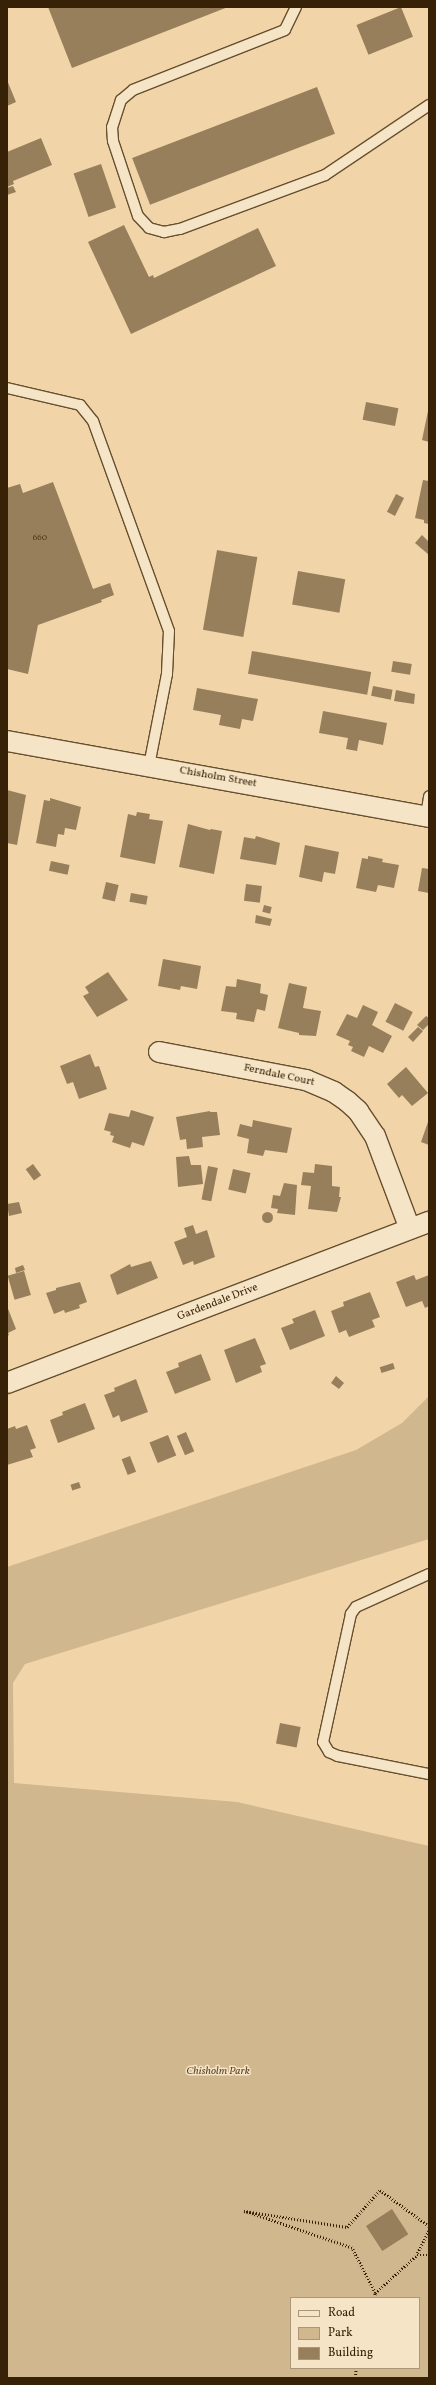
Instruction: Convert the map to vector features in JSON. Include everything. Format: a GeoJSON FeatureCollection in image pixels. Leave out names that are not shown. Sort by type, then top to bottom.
{"type":"FeatureCollection","features":[{"type":"Feature","properties":{"kind":"street","name":"Chisholm Street"},"geometry":{"type":"LineString","coordinates":[[7,741],[427,816]]}},
{"type":"Feature","properties":{"kind":"street","name":"Ferndale Court"},"geometry":{"type":"LineString","coordinates":[[159,1052],[306,1080],[320,1085],[347,1101],[358,1111],[375,1136],[410,1229]]}},
{"type":"Feature","properties":{"kind":"street","name":"Gardendale Drive"},"geometry":{"type":"LineString","coordinates":[[7,1383],[429,1222]]}},
{"type":"Feature","properties":{"kind":"lane"},"geometry":{"type":"LineString","coordinates":[[296,7],[285,30],[133,90],[121,100],[112,127],[113,141],[138,216],[149,228],[164,232],[180,229],[325,175],[429,105]]}},
{"type":"Feature","properties":{"kind":"lane"},"geometry":{"type":"LineString","coordinates":[[7,388],[80,405],[93,421],[169,630],[167,674],[150,766]]}},
{"type":"Feature","properties":{"kind":"lane"},"geometry":{"type":"LineString","coordinates":[[427,816],[429,796]]}},
{"type":"Feature","properties":{"kind":"lane"},"geometry":{"type":"LineString","coordinates":[[429,1574],[356,1607],[351,1614],[324,1742],[329,1752],[338,1756],[429,1774]]}},
{"type":"Feature","properties":{"kind":"path"},"geometry":{"type":"LineString","coordinates":[[375,2293],[352,2248],[244,2211],[347,2227],[380,2190],[429,2226]]}},
{"type":"Feature","properties":{"kind":"path"},"geometry":{"type":"LineString","coordinates":[[374,2297],[375,2293],[417,2255],[429,2231]]}},
{"type":"Feature","properties":{"kind":"path"},"geometry":{"type":"LineString","coordinates":[[417,2255],[429,2255]]}},
{"type":"Feature","properties":{"kind":"green space","name":"Chisholm Park"},"geometry":{"type":"Polygon","coordinates":[[[429,1396],[429,1539],[25,1664],[13,1683],[14,1783],[237,1802],[429,1846],[429,2378],[7,2378],[7,1567],[356,1450],[402,1423],[429,1396]]]}},
{"type":"Feature","properties":{"kind":"building"},"geometry":{"type":"Polygon","coordinates":[[[48,7],[228,7],[72,68],[48,7]]]}},
{"type":"Feature","properties":{"kind":"building"},"geometry":{"type":"Polygon","coordinates":[[[401,7],[413,37],[368,55],[356,25],[401,7]]]}},
{"type":"Feature","properties":{"kind":"building"},"geometry":{"type":"Polygon","coordinates":[[[7,80],[16,102],[7,106],[7,80]]]}},
{"type":"Feature","properties":{"kind":"building"},"geometry":{"type":"Polygon","coordinates":[[[317,87],[335,134],[150,205],[132,158],[317,87]]]}},
{"type":"Feature","properties":{"kind":"building"},"geometry":{"type":"Polygon","coordinates":[[[41,138],[52,165],[13,181],[14,184],[7,187],[7,152],[41,138]]]}},
{"type":"Feature","properties":{"kind":"building"},"geometry":{"type":"Polygon","coordinates":[[[101,164],[116,207],[89,217],[74,173],[101,164]]]}},
{"type":"Feature","properties":{"kind":"building"},"geometry":{"type":"Polygon","coordinates":[[[13,186],[16,192],[7,195],[7,188],[13,186]]]}},
{"type":"Feature","properties":{"kind":"building"},"geometry":{"type":"Polygon","coordinates":[[[124,225],[149,277],[153,275],[154,278],[258,228],[276,266],[131,334],[88,242],[124,225]]]}},
{"type":"Feature","properties":{"kind":"building"},"geometry":{"type":"Polygon","coordinates":[[[366,402],[398,408],[395,426],[363,420],[366,402]]]}},
{"type":"Feature","properties":{"kind":"building"},"geometry":{"type":"Polygon","coordinates":[[[429,411],[429,442],[422,440],[429,411]]]}},
{"type":"Feature","properties":{"kind":"building"},"geometry":{"type":"Polygon","coordinates":[[[423,480],[429,481],[429,524],[424,523],[424,520],[415,518],[423,480]]]}},
{"type":"Feature","properties":{"kind":"building"},"geometry":{"type":"Polygon","coordinates":[[[53,482],[93,589],[110,583],[114,595],[101,600],[102,602],[38,625],[28,674],[7,669],[7,488],[20,484],[23,493],[53,482]]]}},
{"type":"Feature","properties":{"kind":"building"},"geometry":{"type":"Polygon","coordinates":[[[396,494],[404,498],[395,516],[387,512],[396,494]]]}},
{"type":"Feature","properties":{"kind":"building"},"geometry":{"type":"Polygon","coordinates":[[[422,535],[429,542],[429,555],[415,543],[422,535]]]}},
{"type":"Feature","properties":{"kind":"building"},"geometry":{"type":"Polygon","coordinates":[[[217,550],[257,557],[243,637],[203,630],[217,550]]]}},
{"type":"Feature","properties":{"kind":"building"},"geometry":{"type":"Polygon","coordinates":[[[298,571],[345,579],[339,613],[292,604],[298,571]]]}},
{"type":"Feature","properties":{"kind":"building"},"geometry":{"type":"Polygon","coordinates":[[[252,651],[371,672],[367,695],[248,674],[252,651]]]}},
{"type":"Feature","properties":{"kind":"building"},"geometry":{"type":"Polygon","coordinates":[[[393,661],[412,664],[410,675],[391,672],[393,661]]]}},
{"type":"Feature","properties":{"kind":"building"},"geometry":{"type":"Polygon","coordinates":[[[373,686],[393,690],[391,700],[371,696],[373,686]]]}},
{"type":"Feature","properties":{"kind":"building"},"geometry":{"type":"Polygon","coordinates":[[[197,688],[258,699],[253,721],[242,719],[240,729],[219,725],[221,715],[193,710],[197,688]]]}},
{"type":"Feature","properties":{"kind":"building"},"geometry":{"type":"Polygon","coordinates":[[[396,690],[415,694],[414,704],[394,701],[396,690]]]}},
{"type":"Feature","properties":{"kind":"building"},"geometry":{"type":"Polygon","coordinates":[[[323,711],[387,723],[383,745],[359,740],[357,751],[346,749],[348,738],[319,733],[323,711]]]}},
{"type":"Feature","properties":{"kind":"building"},"geometry":{"type":"Polygon","coordinates":[[[7,790],[26,795],[17,845],[7,843],[7,790]]]}},
{"type":"Feature","properties":{"kind":"building"},"geometry":{"type":"Polygon","coordinates":[[[50,798],[81,807],[76,830],[65,828],[64,835],[58,834],[56,847],[36,843],[44,800],[50,801],[50,798]]]}},
{"type":"Feature","properties":{"kind":"building"},"geometry":{"type":"Polygon","coordinates":[[[137,812],[150,814],[149,819],[163,821],[155,864],[120,857],[128,814],[136,816],[137,812]]]}},
{"type":"Feature","properties":{"kind":"building"},"geometry":{"type":"Polygon","coordinates":[[[188,824],[210,830],[222,831],[214,874],[179,867],[188,824]]]}},
{"type":"Feature","properties":{"kind":"building"},"geometry":{"type":"Polygon","coordinates":[[[256,836],[280,843],[276,865],[240,859],[244,837],[255,839],[256,836]]]}},
{"type":"Feature","properties":{"kind":"building"},"geometry":{"type":"Polygon","coordinates":[[[305,845],[339,852],[335,874],[324,872],[322,882],[299,877],[305,845]]]}},
{"type":"Feature","properties":{"kind":"building"},"geometry":{"type":"Polygon","coordinates":[[[368,856],[383,859],[382,862],[399,865],[394,888],[378,885],[376,892],[356,888],[362,858],[368,859],[368,856]]]}},
{"type":"Feature","properties":{"kind":"building"},"geometry":{"type":"Polygon","coordinates":[[[51,861],[70,865],[68,875],[49,871],[51,861]]]}},
{"type":"Feature","properties":{"kind":"building"},"geometry":{"type":"Polygon","coordinates":[[[422,868],[429,869],[429,893],[418,891],[422,868]]]}},
{"type":"Feature","properties":{"kind":"building"},"geometry":{"type":"Polygon","coordinates":[[[106,882],[119,885],[115,901],[102,899],[106,882]]]}},
{"type":"Feature","properties":{"kind":"building"},"geometry":{"type":"Polygon","coordinates":[[[246,884],[262,886],[260,903],[244,901],[246,884]]]}},
{"type":"Feature","properties":{"kind":"building"},"geometry":{"type":"Polygon","coordinates":[[[131,893],[148,896],[146,905],[129,902],[131,893]]]}},
{"type":"Feature","properties":{"kind":"building"},"geometry":{"type":"Polygon","coordinates":[[[264,905],[272,907],[270,914],[262,912],[264,905]]]}},
{"type":"Feature","properties":{"kind":"building"},"geometry":{"type":"Polygon","coordinates":[[[256,915],[272,919],[270,926],[255,923],[256,915]]]}},
{"type":"Feature","properties":{"kind":"building"},"geometry":{"type":"Polygon","coordinates":[[[163,959],[201,966],[197,989],[181,986],[180,990],[158,986],[163,959]]]}},
{"type":"Feature","properties":{"kind":"building"},"geometry":{"type":"Polygon","coordinates":[[[108,972],[128,1000],[97,1017],[83,996],[89,993],[85,987],[108,972]]]}},
{"type":"Feature","properties":{"kind":"building"},"geometry":{"type":"Polygon","coordinates":[[[237,979],[261,984],[260,993],[268,995],[265,1011],[257,1009],[254,1022],[236,1019],[237,1013],[221,1011],[226,986],[236,987],[237,979]]]}},
{"type":"Feature","properties":{"kind":"building"},"geometry":{"type":"Polygon","coordinates":[[[289,983],[307,987],[303,1008],[321,1011],[316,1036],[299,1035],[299,1033],[278,1028],[289,983]]]}},
{"type":"Feature","properties":{"kind":"building"},"geometry":{"type":"Polygon","coordinates":[[[395,1003],[413,1012],[403,1031],[385,1022],[395,1003]]]}},
{"type":"Feature","properties":{"kind":"building"},"geometry":{"type":"Polygon","coordinates":[[[363,1005],[378,1012],[372,1025],[392,1036],[383,1053],[369,1046],[364,1057],[351,1051],[353,1047],[348,1045],[350,1041],[336,1035],[347,1014],[357,1018],[363,1005]]]}},
{"type":"Feature","properties":{"kind":"building"},"geometry":{"type":"Polygon","coordinates":[[[426,1016],[429,1018],[429,1024],[423,1030],[417,1025],[426,1016]]]}},
{"type":"Feature","properties":{"kind":"building"},"geometry":{"type":"Polygon","coordinates":[[[418,1027],[423,1031],[413,1042],[408,1037],[418,1027]]]}},
{"type":"Feature","properties":{"kind":"building"},"geometry":{"type":"Polygon","coordinates":[[[90,1054],[95,1067],[99,1066],[107,1089],[79,1099],[73,1082],[67,1084],[60,1066],[90,1054]]]}},
{"type":"Feature","properties":{"kind":"building"},"geometry":{"type":"Polygon","coordinates":[[[406,1067],[428,1093],[412,1106],[402,1095],[399,1098],[387,1084],[406,1067]]]}},
{"type":"Feature","properties":{"kind":"building"},"geometry":{"type":"Polygon","coordinates":[[[131,1110],[154,1117],[144,1146],[132,1142],[130,1148],[112,1142],[114,1136],[110,1135],[111,1132],[104,1130],[109,1113],[129,1117],[131,1110]]]}},
{"type":"Feature","properties":{"kind":"building"},"geometry":{"type":"Polygon","coordinates":[[[210,1111],[217,1112],[220,1135],[202,1137],[203,1147],[187,1149],[186,1139],[180,1140],[176,1117],[210,1111]]]}},
{"type":"Feature","properties":{"kind":"building"},"geometry":{"type":"Polygon","coordinates":[[[429,1119],[429,1145],[421,1142],[429,1119]]]}},
{"type":"Feature","properties":{"kind":"building"},"geometry":{"type":"Polygon","coordinates":[[[253,1120],[292,1128],[287,1153],[265,1150],[263,1156],[247,1153],[249,1139],[237,1136],[240,1124],[252,1127],[253,1120]]]}},
{"type":"Feature","properties":{"kind":"building"},"geometry":{"type":"Polygon","coordinates":[[[189,1156],[191,1165],[201,1165],[203,1184],[178,1187],[176,1157],[189,1156]]]}},
{"type":"Feature","properties":{"kind":"building"},"geometry":{"type":"Polygon","coordinates":[[[33,1164],[41,1175],[34,1181],[26,1169],[33,1164]]]}},
{"type":"Feature","properties":{"kind":"building"},"geometry":{"type":"Polygon","coordinates":[[[315,1164],[332,1166],[332,1186],[340,1187],[339,1197],[341,1197],[337,1212],[308,1209],[311,1186],[301,1185],[303,1172],[314,1173],[315,1164]]]}},
{"type":"Feature","properties":{"kind":"building"},"geometry":{"type":"Polygon","coordinates":[[[208,1166],[218,1168],[211,1201],[202,1199],[208,1166]]]}},
{"type":"Feature","properties":{"kind":"building"},"geometry":{"type":"Polygon","coordinates":[[[233,1169],[251,1173],[246,1194],[228,1189],[233,1169]]]}},
{"type":"Feature","properties":{"kind":"building"},"geometry":{"type":"Polygon","coordinates":[[[284,1183],[297,1185],[295,1215],[277,1213],[278,1209],[271,1208],[273,1195],[280,1196],[284,1183]]]}},
{"type":"Feature","properties":{"kind":"building"},"geometry":{"type":"Polygon","coordinates":[[[19,1202],[22,1213],[9,1216],[7,1204],[19,1202]]]}},
{"type":"Feature","properties":{"kind":"building"},"geometry":{"type":"Polygon","coordinates":[[[265,1212],[269,1212],[271,1213],[271,1221],[265,1222],[262,1219],[262,1215],[265,1212]]]}},
{"type":"Feature","properties":{"kind":"building"},"geometry":{"type":"Polygon","coordinates":[[[193,1225],[196,1234],[207,1230],[215,1257],[194,1265],[193,1261],[183,1265],[174,1242],[187,1237],[184,1228],[193,1225]]]}},
{"type":"Feature","properties":{"kind":"building"},"geometry":{"type":"Polygon","coordinates":[[[151,1261],[158,1278],[117,1295],[110,1275],[130,1264],[131,1267],[151,1261]]]}},
{"type":"Feature","properties":{"kind":"building"},"geometry":{"type":"Polygon","coordinates":[[[23,1265],[25,1270],[16,1273],[15,1268],[23,1265]]]}},
{"type":"Feature","properties":{"kind":"building"},"geometry":{"type":"Polygon","coordinates":[[[24,1271],[31,1295],[15,1300],[8,1276],[24,1271]]]}},
{"type":"Feature","properties":{"kind":"building"},"geometry":{"type":"Polygon","coordinates":[[[414,1275],[416,1280],[429,1275],[429,1306],[425,1308],[422,1301],[406,1307],[396,1282],[414,1275]]]}},
{"type":"Feature","properties":{"kind":"building"},"geometry":{"type":"Polygon","coordinates":[[[80,1282],[87,1302],[79,1305],[80,1308],[65,1313],[64,1310],[54,1314],[46,1293],[56,1290],[56,1288],[80,1282]]]}},
{"type":"Feature","properties":{"kind":"building"},"geometry":{"type":"Polygon","coordinates":[[[370,1292],[380,1317],[372,1320],[375,1327],[349,1337],[346,1330],[339,1333],[331,1311],[344,1306],[343,1302],[370,1292]]]}},
{"type":"Feature","properties":{"kind":"building"},"geometry":{"type":"Polygon","coordinates":[[[7,1306],[16,1329],[8,1333],[9,1335],[7,1336],[7,1306]]]}},
{"type":"Feature","properties":{"kind":"building"},"geometry":{"type":"Polygon","coordinates":[[[315,1310],[325,1336],[290,1350],[281,1328],[294,1323],[292,1319],[315,1310]]]}},
{"type":"Feature","properties":{"kind":"building"},"geometry":{"type":"Polygon","coordinates":[[[255,1338],[266,1364],[260,1366],[262,1372],[236,1383],[224,1350],[255,1338]]]}},
{"type":"Feature","properties":{"kind":"building"},"geometry":{"type":"Polygon","coordinates":[[[201,1354],[211,1380],[175,1394],[166,1372],[179,1367],[178,1363],[201,1354]]]}},
{"type":"Feature","properties":{"kind":"building"},"geometry":{"type":"Polygon","coordinates":[[[393,1363],[395,1369],[382,1373],[380,1367],[393,1363]]]}},
{"type":"Feature","properties":{"kind":"building"},"geometry":{"type":"Polygon","coordinates":[[[336,1376],[344,1383],[339,1389],[331,1383],[336,1376]]]}},
{"type":"Feature","properties":{"kind":"building"},"geometry":{"type":"Polygon","coordinates":[[[136,1379],[148,1412],[121,1422],[119,1415],[113,1418],[104,1395],[115,1391],[114,1388],[136,1379]]]}},
{"type":"Feature","properties":{"kind":"building"},"geometry":{"type":"Polygon","coordinates":[[[85,1403],[95,1429],[58,1443],[50,1420],[63,1415],[62,1412],[85,1403]]]}},
{"type":"Feature","properties":{"kind":"building"},"geometry":{"type":"Polygon","coordinates":[[[27,1425],[36,1448],[30,1450],[33,1457],[7,1465],[7,1429],[15,1426],[16,1429],[27,1425]]]}},
{"type":"Feature","properties":{"kind":"building"},"geometry":{"type":"Polygon","coordinates":[[[186,1432],[194,1451],[185,1455],[177,1436],[186,1432]]]}},
{"type":"Feature","properties":{"kind":"building"},"geometry":{"type":"Polygon","coordinates":[[[168,1435],[176,1455],[158,1463],[149,1442],[168,1435]]]}},
{"type":"Feature","properties":{"kind":"building"},"geometry":{"type":"Polygon","coordinates":[[[130,1456],[136,1472],[128,1475],[122,1459],[130,1456]]]}},
{"type":"Feature","properties":{"kind":"building"},"geometry":{"type":"Polygon","coordinates":[[[79,1482],[81,1488],[72,1490],[70,1485],[79,1482]]]}},
{"type":"Feature","properties":{"kind":"building"},"geometry":{"type":"Polygon","coordinates":[[[280,1723],[301,1727],[297,1748],[276,1744],[280,1723]]]}},
{"type":"Feature","properties":{"kind":"building"},"geometry":{"type":"Polygon","coordinates":[[[392,2209],[408,2234],[382,2251],[366,2226],[392,2209]]]}}]}
